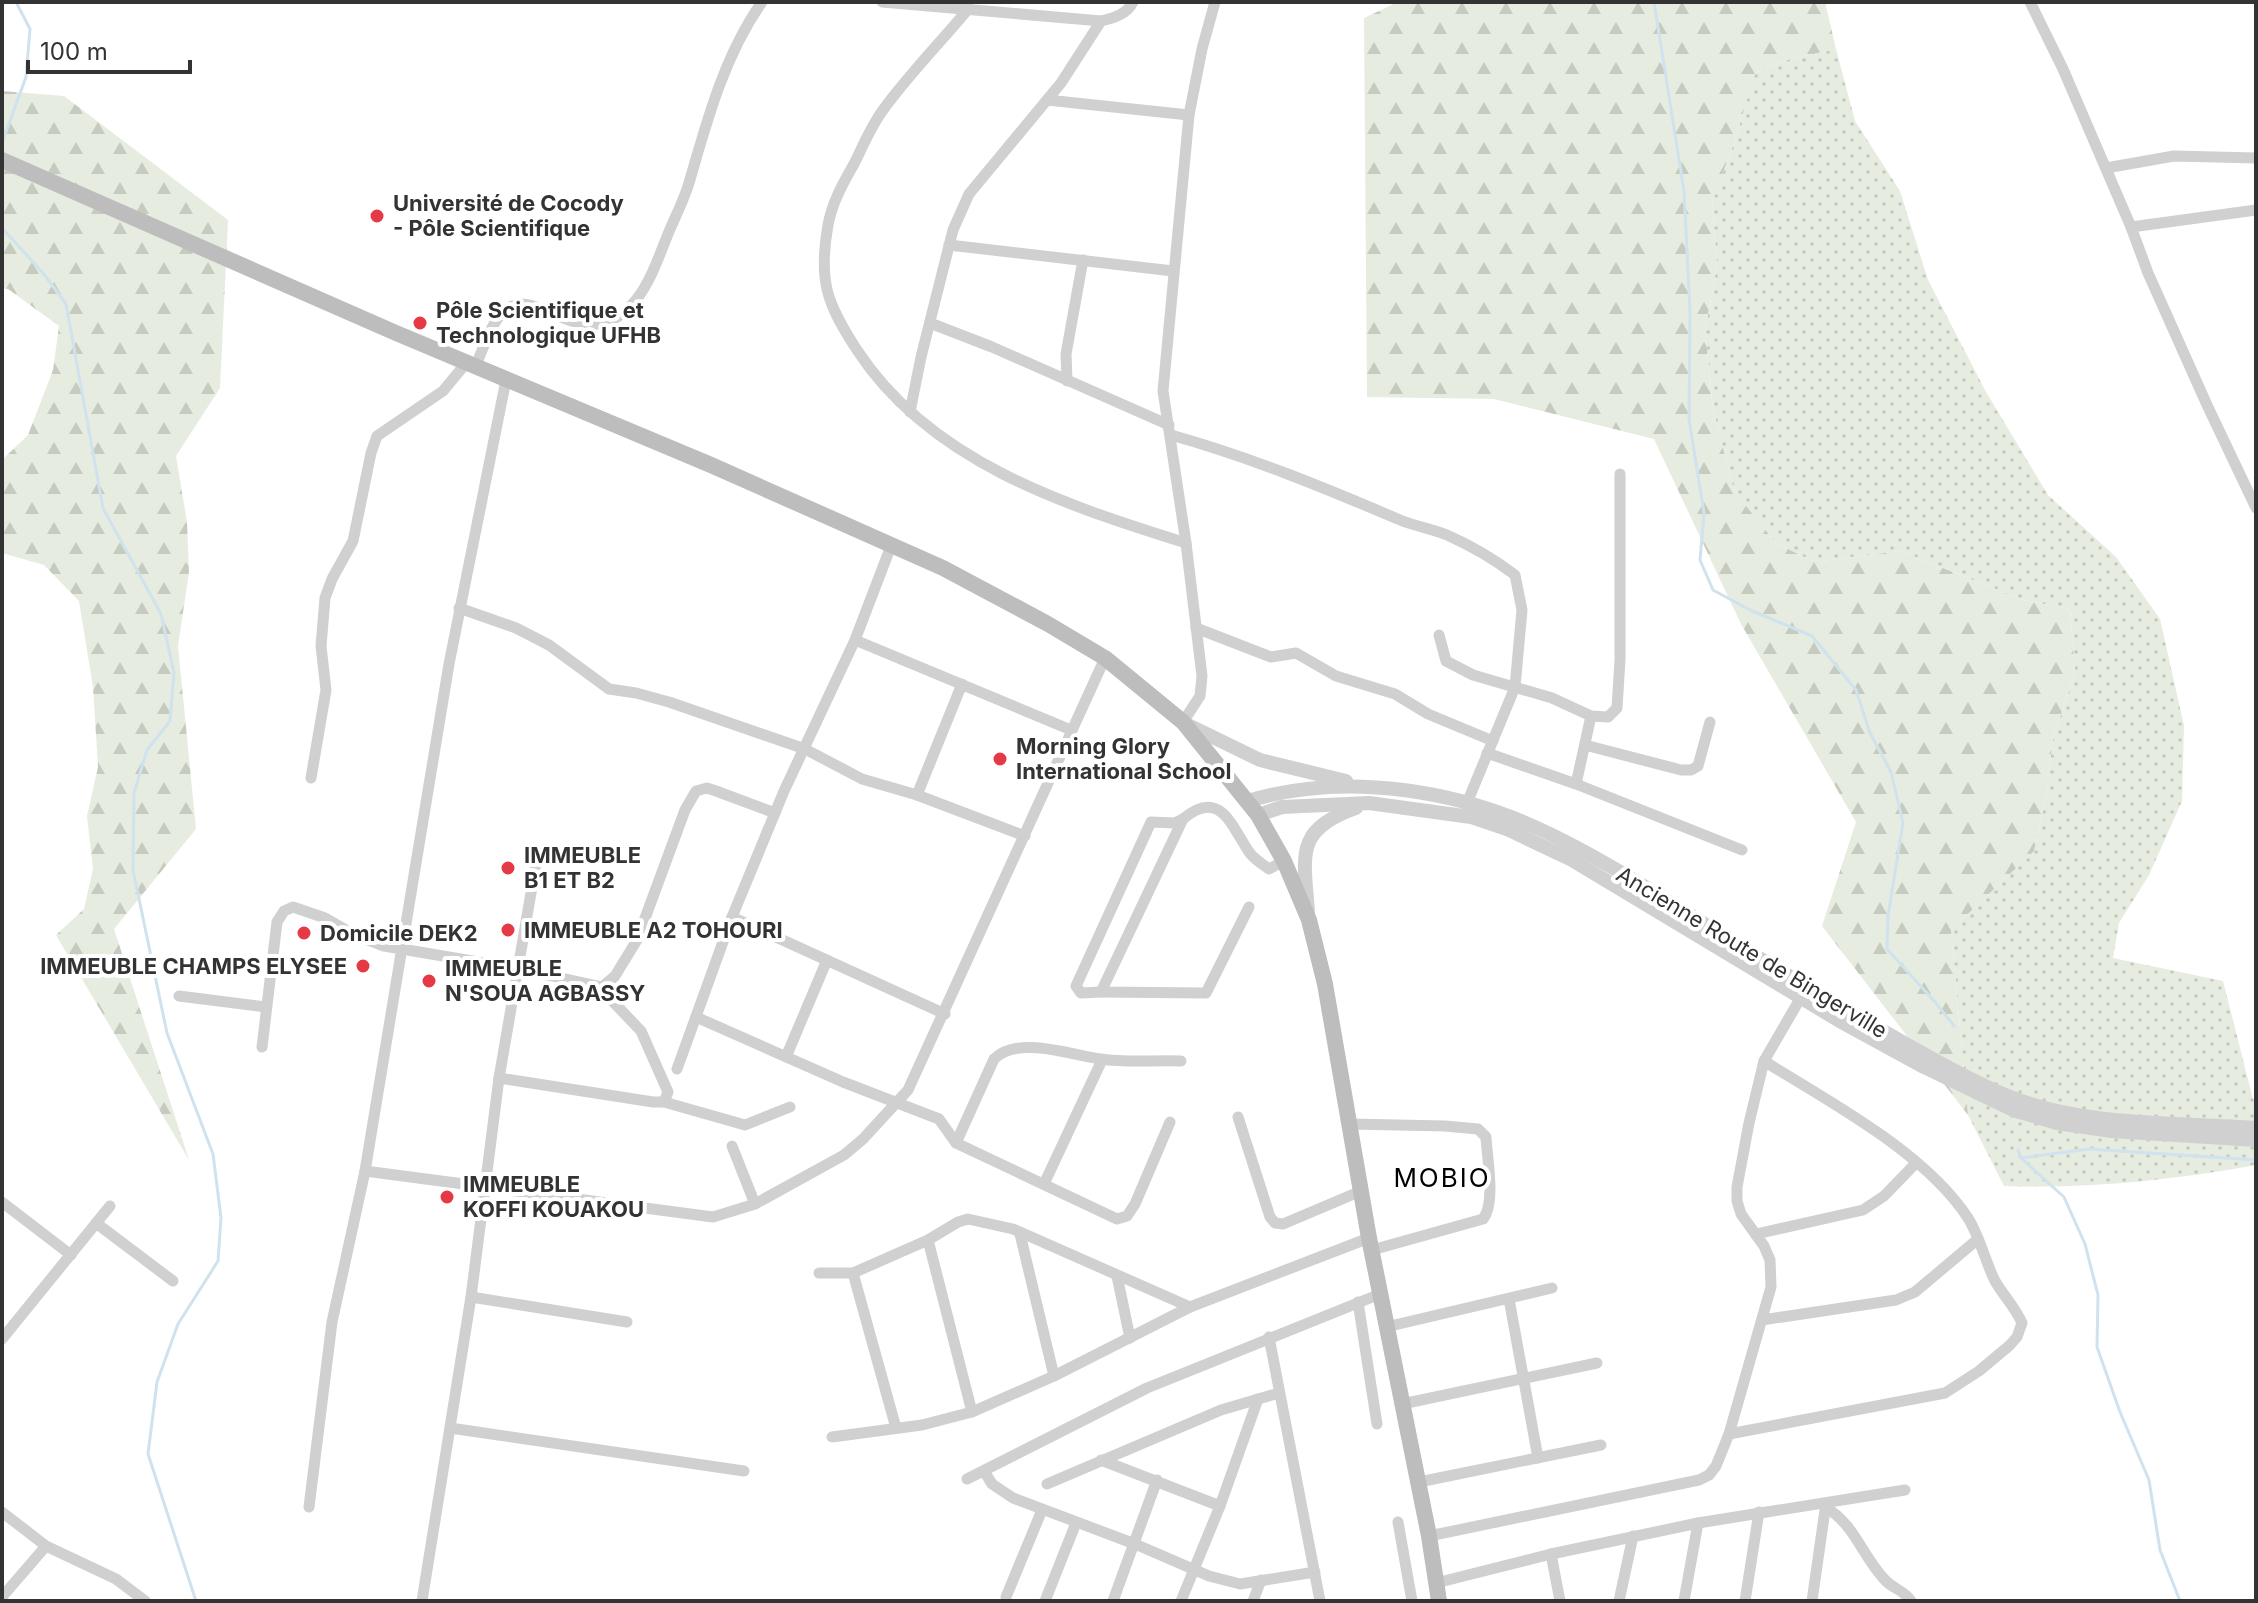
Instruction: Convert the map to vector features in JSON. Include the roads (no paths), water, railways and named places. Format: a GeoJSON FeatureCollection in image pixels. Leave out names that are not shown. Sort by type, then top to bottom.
{"type":"FeatureCollection","features":[{"type":"Feature","properties":{"kind":"main road"},"geometry":{"type":"LineString","coordinates":[[3,160],[166,234],[711,465],[990,592],[1105,658],[1183,722],[1258,815],[1284,861],[1309,920],[1325,984],[1370,1244],[1419,1482],[1439,1601]]}},
{"type":"Feature","properties":{"kind":"street"},"geometry":{"type":"LineString","coordinates":[[311,778],[326,690],[321,646],[325,598],[353,541],[377,436],[443,391],[471,365],[497,320],[510,308],[529,304],[576,323],[591,325],[613,320],[633,303],[648,280],[688,186],[725,70],[762,2]]}},
{"type":"Feature","properties":{"kind":"street"},"geometry":{"type":"LineString","coordinates":[[882,2],[1101,21],[1117,17],[1133,2]]}},
{"type":"Feature","properties":{"kind":"street"},"geometry":{"type":"LineString","coordinates":[[1215,2],[1189,115],[1163,391],[1202,676],[1200,696],[1183,722],[1260,760],[1370,786]]}},
{"type":"Feature","properties":{"kind":"street"},"geometry":{"type":"LineString","coordinates":[[2030,2],[2106,168],[2153,286],[2256,508]]}},
{"type":"Feature","properties":{"kind":"street"},"geometry":{"type":"LineString","coordinates":[[969,8],[882,112],[840,190],[828,224],[823,274],[828,298],[840,324],[888,392],[950,444],[1020,482],[1107,518],[1186,543]]}},
{"type":"Feature","properties":{"kind":"street"},"geometry":{"type":"LineString","coordinates":[[910,412],[949,245],[969,194],[1047,100],[1101,21]]}},
{"type":"Feature","properties":{"kind":"street"},"geometry":{"type":"LineString","coordinates":[[1047,100],[1189,115]]}},
{"type":"Feature","properties":{"kind":"street"},"geometry":{"type":"LineString","coordinates":[[2106,168],[2174,156],[2256,158]]}},
{"type":"Feature","properties":{"kind":"street"},"geometry":{"type":"LineString","coordinates":[[2131,227],[2256,210]]}},
{"type":"Feature","properties":{"kind":"street"},"geometry":{"type":"LineString","coordinates":[[949,245],[1173,271]]}},
{"type":"Feature","properties":{"kind":"street"},"geometry":{"type":"LineString","coordinates":[[1067,381],[1066,354],[1083,260]]}},
{"type":"Feature","properties":{"kind":"street"},"geometry":{"type":"LineString","coordinates":[[930,323],[1067,381],[1170,430],[1445,534],[1490,556],[1515,575],[1522,610],[1515,687],[1467,803]]}},
{"type":"Feature","properties":{"kind":"street"},"geometry":{"type":"LineString","coordinates":[[309,1507],[332,1322],[365,1171],[459,608],[506,380]]}},
{"type":"Feature","properties":{"kind":"street"},"geometry":{"type":"LineString","coordinates":[[1439,635],[1446,661],[1473,675],[1552,698],[1591,716],[1608,717],[1617,708],[1620,660],[1620,474]]}},
{"type":"Feature","properties":{"kind":"street"},"geometry":{"type":"LineString","coordinates":[[677,1069],[732,917],[775,813],[855,640],[891,546]]}},
{"type":"Feature","properties":{"kind":"street"},"geometry":{"type":"LineString","coordinates":[[459,608],[516,628],[549,645],[609,689],[669,702],[805,749],[862,779],[917,795],[1025,836]]}},
{"type":"Feature","properties":{"kind":"street"},"geometry":{"type":"LineString","coordinates":[[1196,628],[1271,657],[1296,653],[1336,676],[1395,694],[1428,714],[1493,741]]}},
{"type":"Feature","properties":{"kind":"street"},"geometry":{"type":"LineString","coordinates":[[855,640],[1071,730]]}},
{"type":"Feature","properties":{"kind":"street"},"geometry":{"type":"LineString","coordinates":[[365,1171],[704,1217],[723,1216],[755,1204],[855,1147],[908,1090],[1105,658]]}},
{"type":"Feature","properties":{"kind":"street"},"geometry":{"type":"LineString","coordinates":[[917,795],[962,684]]}},
{"type":"Feature","properties":{"kind":"street"},"geometry":{"type":"LineString","coordinates":[[1576,784],[1591,716]]}},
{"type":"Feature","properties":{"kind":"street"},"geometry":{"type":"LineString","coordinates":[[1585,745],[1691,770],[1698,766],[1710,722]]}},
{"type":"Feature","properties":{"kind":"street"},"geometry":{"type":"LineString","coordinates":[[1487,753],[1576,784],[1742,850]]}},
{"type":"Feature","properties":{"kind":"street","name":"Ancienne Route de Bingerville"},"geometry":{"type":"LineString","coordinates":[[1248,801],[1273,793],[1370,786],[1467,803],[1514,818],[1601,861],[1924,1067],[2013,1110],[2057,1123],[2112,1131],[2256,1140]]}},
{"type":"Feature","properties":{"kind":"street"},"geometry":{"type":"LineString","coordinates":[[601,988],[615,976],[637,940],[685,810],[696,791],[707,788],[775,813]]}},
{"type":"Feature","properties":{"kind":"street"},"geometry":{"type":"LineString","coordinates":[[1309,920],[1305,870],[1309,841],[1316,828],[1330,817],[1369,803]]}},
{"type":"Feature","properties":{"kind":"street","name":"Ancienne Route de Bingerville"},"geometry":{"type":"LineString","coordinates":[[1258,815],[1282,807],[1369,803],[1471,817],[1542,844],[1804,992],[2007,1096],[2059,1111],[2112,1119],[2256,1128]]}},
{"type":"Feature","properties":{"kind":"street"},"geometry":{"type":"LineString","coordinates":[[1249,907],[1206,993],[1081,993],[1076,986],[1151,822],[1175,823],[1195,809],[1211,807],[1222,811],[1256,859],[1269,869],[1284,861]]}},
{"type":"Feature","properties":{"kind":"street"},"geometry":{"type":"LineString","coordinates":[[1101,992],[1183,819]]}},
{"type":"Feature","properties":{"kind":"street"},"geometry":{"type":"LineString","coordinates":[[422,1601],[471,1297],[499,1078],[536,864]]}},
{"type":"Feature","properties":{"kind":"street"},"geometry":{"type":"LineString","coordinates":[[262,1047],[277,922],[284,911],[293,907],[325,918],[353,934],[402,950],[520,969],[601,988],[641,1031],[668,1092],[664,1102]]}},
{"type":"Feature","properties":{"kind":"street"},"geometry":{"type":"LineString","coordinates":[[732,917],[945,1014]]}},
{"type":"Feature","properties":{"kind":"street"},"geometry":{"type":"LineString","coordinates":[[786,1057],[827,960]]}},
{"type":"Feature","properties":{"kind":"street","name":"Ancienne Route de Bingerville"},"geometry":{"type":"LineString","coordinates":[[1429,1536],[1699,1480],[1709,1475],[1716,1466],[1729,1434],[1771,1287],[1770,1260],[1741,1214],[1737,1187],[1764,1061],[1804,992]]}},
{"type":"Feature","properties":{"kind":"street"},"geometry":{"type":"LineString","coordinates":[[179,996],[266,1007]]}},
{"type":"Feature","properties":{"kind":"street"},"geometry":{"type":"LineString","coordinates":[[696,1017],[897,1104],[939,1119],[956,1143],[1117,1219],[1127,1216],[1170,1122]]}},
{"type":"Feature","properties":{"kind":"street"},"geometry":{"type":"LineString","coordinates":[[956,1143],[994,1059],[1003,1050],[1062,1050],[1102,1060],[1181,1061]]}},
{"type":"Feature","properties":{"kind":"street"},"geometry":{"type":"LineString","coordinates":[[1044,1184],[1102,1060]]}},
{"type":"Feature","properties":{"kind":"street"},"geometry":{"type":"LineString","coordinates":[[1729,1434],[1945,1393],[1979,1371],[2017,1337],[2022,1323],[1996,1281],[1970,1221],[1942,1184],[1843,1111],[1764,1061]]}},
{"type":"Feature","properties":{"kind":"street"},"geometry":{"type":"LineString","coordinates":[[499,1078],[664,1102],[745,1125],[790,1107]]}},
{"type":"Feature","properties":{"kind":"street"},"geometry":{"type":"LineString","coordinates":[[1238,1117],[1270,1217],[1275,1223],[1283,1224],[1361,1191]]}},
{"type":"Feature","properties":{"kind":"street"},"geometry":{"type":"LineString","coordinates":[[832,1437],[951,1420],[1054,1376],[1190,1307],[1370,1244],[1483,1219],[1488,1212],[1490,1196],[1486,1137],[1478,1129],[1350,1124]]}},
{"type":"Feature","properties":{"kind":"street"},"geometry":{"type":"LineString","coordinates":[[732,1146],[755,1204]]}},
{"type":"Feature","properties":{"kind":"street"},"geometry":{"type":"LineString","coordinates":[[1756,1234],[1863,1210],[1884,1196],[1916,1163]]}},
{"type":"Feature","properties":{"kind":"street"},"geometry":{"type":"LineString","coordinates":[[2,1202],[71,1255]]}},
{"type":"Feature","properties":{"kind":"street"},"geometry":{"type":"LineString","coordinates":[[2,1339],[110,1206]]}},
{"type":"Feature","properties":{"kind":"street"},"geometry":{"type":"LineString","coordinates":[[819,1273],[853,1273],[968,1219],[1005,1227],[1190,1307]]}},
{"type":"Feature","properties":{"kind":"street"},"geometry":{"type":"LineString","coordinates":[[96,1223],[173,1281]]}},
{"type":"Feature","properties":{"kind":"street"},"geometry":{"type":"LineString","coordinates":[[1020,1234],[1054,1376]]}},
{"type":"Feature","properties":{"kind":"street"},"geometry":{"type":"LineString","coordinates":[[1762,1320],[1812,1315],[1906,1296],[1915,1292],[1978,1239]]}},
{"type":"Feature","properties":{"kind":"street"},"geometry":{"type":"LineString","coordinates":[[928,1240],[972,1412]]}},
{"type":"Feature","properties":{"kind":"street"},"geometry":{"type":"LineString","coordinates":[[853,1273],[896,1428]]}},
{"type":"Feature","properties":{"kind":"street"},"geometry":{"type":"LineString","coordinates":[[1117,1276],[1130,1338]]}},
{"type":"Feature","properties":{"kind":"street"},"geometry":{"type":"LineString","coordinates":[[1386,1327],[1552,1288]]}},
{"type":"Feature","properties":{"kind":"street"},"geometry":{"type":"LineString","coordinates":[[967,1479],[1147,1388],[1380,1294]]}},
{"type":"Feature","properties":{"kind":"street"},"geometry":{"type":"LineString","coordinates":[[471,1297],[627,1322]]}},
{"type":"Feature","properties":{"kind":"street"},"geometry":{"type":"LineString","coordinates":[[1509,1299],[1538,1458]]}},
{"type":"Feature","properties":{"kind":"street"},"geometry":{"type":"LineString","coordinates":[[1358,1302],[1377,1424]]}},
{"type":"Feature","properties":{"kind":"street"},"geometry":{"type":"LineString","coordinates":[[1269,1337],[1320,1601]]}},
{"type":"Feature","properties":{"kind":"street"},"geometry":{"type":"LineString","coordinates":[[1402,1404],[1597,1363]]}},
{"type":"Feature","properties":{"kind":"street"},"geometry":{"type":"LineString","coordinates":[[1047,1484],[1221,1410],[1279,1393]]}},
{"type":"Feature","properties":{"kind":"street"},"geometry":{"type":"LineString","coordinates":[[1181,1601],[1220,1506],[1258,1399]]}},
{"type":"Feature","properties":{"kind":"street"},"geometry":{"type":"LineString","coordinates":[[450,1428],[744,1471]]}},
{"type":"Feature","properties":{"kind":"street"},"geometry":{"type":"LineString","coordinates":[[1419,1482],[1601,1445]]}},
{"type":"Feature","properties":{"kind":"street"},"geometry":{"type":"LineString","coordinates":[[1101,1460],[1220,1506]]}},
{"type":"Feature","properties":{"kind":"street"},"geometry":{"type":"LineString","coordinates":[[984,1471],[1000,1492],[1194,1567],[1209,1576],[1240,1584],[1315,1572]]}},
{"type":"Feature","properties":{"kind":"street"},"geometry":{"type":"LineString","coordinates":[[1113,1601],[1157,1480]]}},
{"type":"Feature","properties":{"kind":"street"},"geometry":{"type":"LineString","coordinates":[[1436,1583],[1551,1554],[1698,1523],[1905,1490]]}},
{"type":"Feature","properties":{"kind":"street"},"geometry":{"type":"LineString","coordinates":[[1812,1601],[1826,1505]]}},
{"type":"Feature","properties":{"kind":"street"},"geometry":{"type":"LineString","coordinates":[[1826,1505],[1844,1519],[1886,1581],[1909,1596],[1911,1601]]}},
{"type":"Feature","properties":{"kind":"street"},"geometry":{"type":"LineString","coordinates":[[1006,1597],[1042,1510]]}},
{"type":"Feature","properties":{"kind":"street"},"geometry":{"type":"LineString","coordinates":[[2,1512],[46,1546],[116,1579],[145,1601]]}},
{"type":"Feature","properties":{"kind":"street"},"geometry":{"type":"LineString","coordinates":[[1745,1601],[1759,1512]]}},
{"type":"Feature","properties":{"kind":"street"},"geometry":{"type":"LineString","coordinates":[[1398,1522],[1412,1601]]}},
{"type":"Feature","properties":{"kind":"street"},"geometry":{"type":"LineString","coordinates":[[1045,1601],[1076,1523]]}},
{"type":"Feature","properties":{"kind":"street"},"geometry":{"type":"LineString","coordinates":[[1684,1601],[1698,1523]]}},
{"type":"Feature","properties":{"kind":"street"},"geometry":{"type":"LineString","coordinates":[[1619,1601],[1633,1536]]}},
{"type":"Feature","properties":{"kind":"street"},"geometry":{"type":"LineString","coordinates":[[2,1597],[46,1546]]}},
{"type":"Feature","properties":{"kind":"street"},"geometry":{"type":"LineString","coordinates":[[1551,1554],[1560,1601]]}},
{"type":"Feature","properties":{"kind":"street"},"geometry":{"type":"LineString","coordinates":[[1253,1601],[1261,1580]]}},
{"type":"Feature","properties":{"kind":"waterway"},"geometry":{"type":"LineString","coordinates":[[2,143],[26,77],[30,29],[16,2]]}},
{"type":"Feature","properties":{"kind":"waterway"},"geometry":{"type":"LineString","coordinates":[[1654,2],[1684,191],[1690,312],[1689,419],[1704,513],[1700,560],[1713,590],[1750,610],[1812,636],[1856,690],[1870,733],[1891,772],[1903,823],[1888,916],[1887,949],[1954,1026]]}},
{"type":"Feature","properties":{"kind":"waterway"},"geometry":{"type":"LineString","coordinates":[[2,228],[66,304],[103,508],[161,614],[174,673],[170,721],[147,750],[134,793],[133,870],[167,1033],[213,1154],[221,1218],[218,1261],[178,1324],[157,1382],[148,1454],[196,1601]]}},
{"type":"Feature","properties":{"kind":"waterway"},"geometry":{"type":"LineString","coordinates":[[2018,1150],[2021,1158],[2089,1149],[2256,1160]]}},
{"type":"Feature","properties":{"kind":"waterway"},"geometry":{"type":"LineString","coordinates":[[2021,1158],[2064,1197],[2085,1244],[2098,1295],[2097,1347],[2149,1480],[2160,1550],[2180,1601]]}},
{"type":"Feature","properties":{"kind":"place","name":"Université de Cocody - Pôle Scientifique"},"geometry":{"type":"Point","coordinates":[377,216]}},
{"type":"Feature","properties":{"kind":"place","name":"Pôle Scientifique et Technologique UFHB"},"geometry":{"type":"Point","coordinates":[420,323]}},
{"type":"Feature","properties":{"kind":"place","name":"Morning Glory International School"},"geometry":{"type":"Point","coordinates":[1000,759]}},
{"type":"Feature","properties":{"kind":"place","name":"IMMEUBLE B1 ET B2"},"geometry":{"type":"Point","coordinates":[508,868]}},
{"type":"Feature","properties":{"kind":"place","name":"IMMEUBLE A2 TOHOURI"},"geometry":{"type":"Point","coordinates":[508,930]}},
{"type":"Feature","properties":{"kind":"place","name":"Domicile DEK2"},"geometry":{"type":"Point","coordinates":[304,933]}},
{"type":"Feature","properties":{"kind":"place","name":"IMMEUBLE CHAMPS ELYSEE"},"geometry":{"type":"Point","coordinates":[363,966]}},
{"type":"Feature","properties":{"kind":"place","name":"IMMEUBLE N'SOUA AGBASSY"},"geometry":{"type":"Point","coordinates":[429,981]}},
{"type":"Feature","properties":{"kind":"place","name":"IMMEUBLE KOFFI KOUAKOU"},"geometry":{"type":"Point","coordinates":[447,1197]}},
{"type":"Feature","properties":{"kind":"district","name":"MOBIO"},"geometry":{"type":"Point","coordinates":[1442,1178]}}]}
